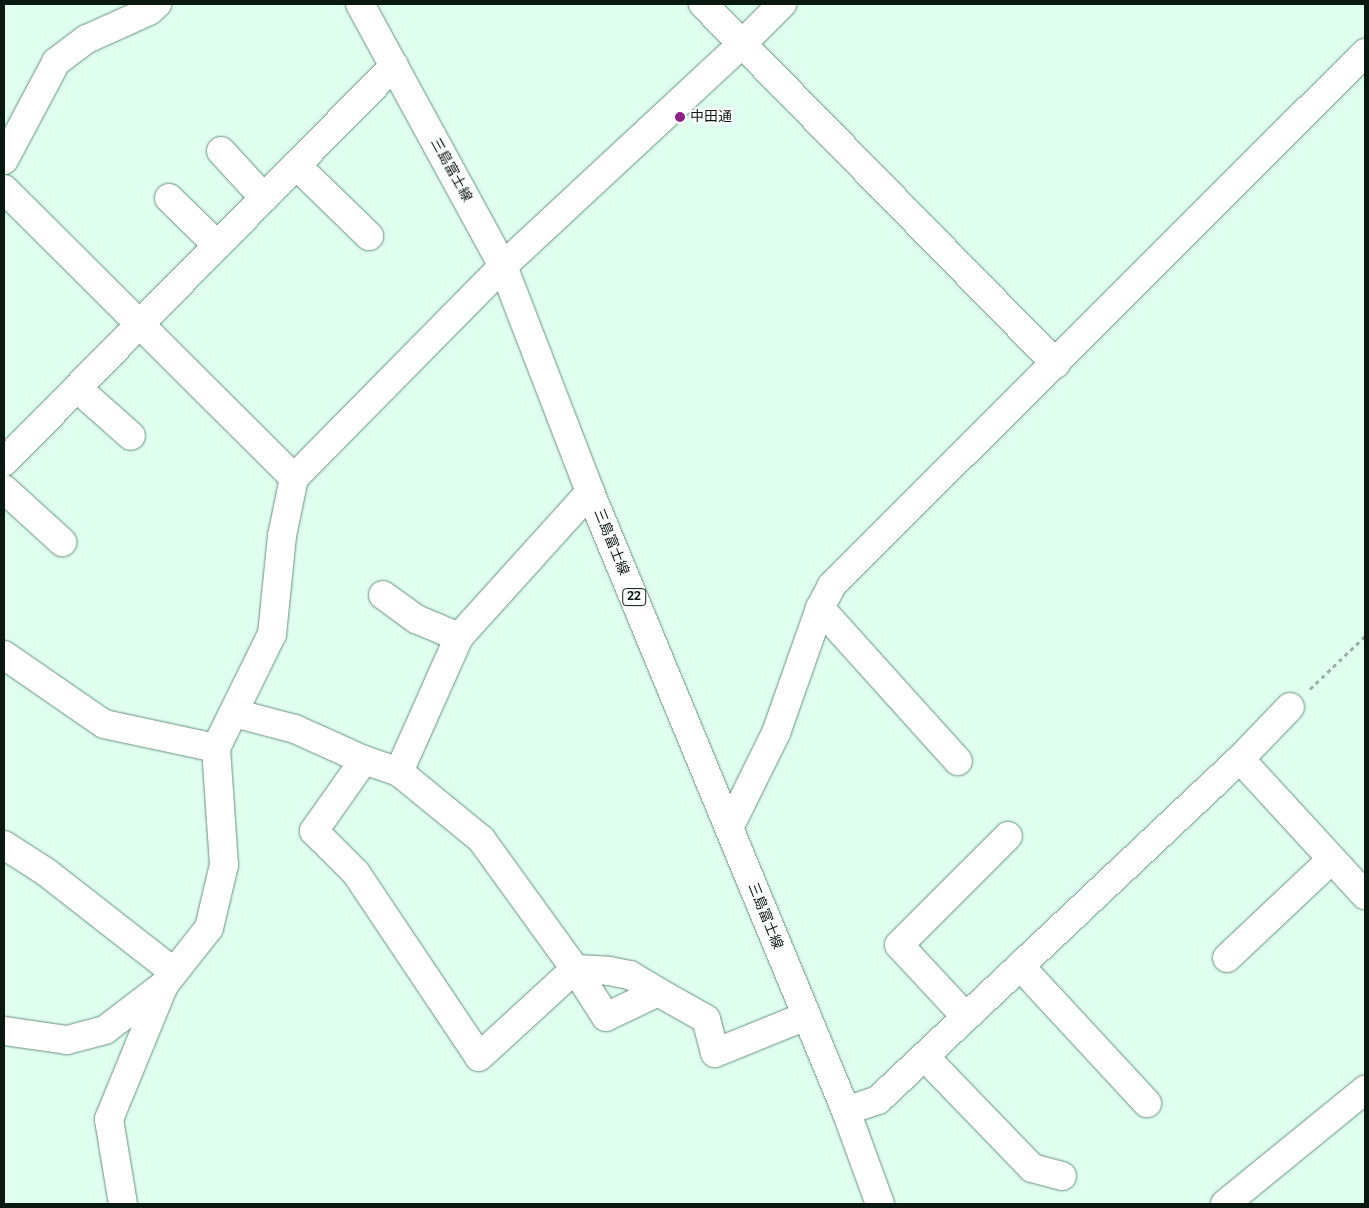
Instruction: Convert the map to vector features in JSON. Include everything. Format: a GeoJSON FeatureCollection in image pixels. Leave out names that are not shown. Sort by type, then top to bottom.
{"type":"FeatureCollection","features":[{"type":"Feature","properties":{"kind":"street"},"geometry":{"type":"LineString","coordinates":[[4,160],[56,62],[87,39],[149,11],[157,4]]}},
{"type":"Feature","properties":{"kind":"street","name":"三島富士線"},"geometry":{"type":"LineString","coordinates":[[360,4],[503,266],[590,492],[846,1111],[880,1204]]}},
{"type":"Feature","properties":{"kind":"street"},"geometry":{"type":"LineString","coordinates":[[703,4],[1056,364]]}},
{"type":"Feature","properties":{"kind":"street"},"geometry":{"type":"LineString","coordinates":[[4,1031],[67,1040],[105,1030],[169,979],[209,928],[224,865],[216,748],[272,634],[282,536],[294,478],[503,266],[742,44],[782,4]]}},
{"type":"Feature","properties":{"kind":"street"},"geometry":{"type":"LineString","coordinates":[[729,828],[776,732],[820,608],[832,585],[1056,364],[1365,53]]}},
{"type":"Feature","properties":{"kind":"street"},"geometry":{"type":"LineString","coordinates":[[4,462],[394,66]]}},
{"type":"Feature","properties":{"kind":"street"},"geometry":{"type":"LineString","coordinates":[[221,151],[264,198]]}},
{"type":"Feature","properties":{"kind":"street"},"geometry":{"type":"LineString","coordinates":[[296,165],[370,236]]}},
{"type":"Feature","properties":{"kind":"street"},"geometry":{"type":"LineString","coordinates":[[4,189],[294,478]]}},
{"type":"Feature","properties":{"kind":"street"},"geometry":{"type":"LineString","coordinates":[[170,198],[217,246]]}},
{"type":"Feature","properties":{"kind":"street"},"geometry":{"type":"LineString","coordinates":[[77,388],[131,436]]}},
{"type":"Feature","properties":{"kind":"street"},"geometry":{"type":"LineString","coordinates":[[4,489],[62,542]]}},
{"type":"Feature","properties":{"kind":"street"},"geometry":{"type":"LineString","coordinates":[[398,772],[459,637],[590,492]]}},
{"type":"Feature","properties":{"kind":"street"},"geometry":{"type":"LineString","coordinates":[[383,595],[416,619],[459,637]]}},
{"type":"Feature","properties":{"kind":"street"},"geometry":{"type":"LineString","coordinates":[[820,608],[958,761]]}},
{"type":"Feature","properties":{"kind":"street"},"geometry":{"type":"LineString","coordinates":[[4,656],[104,724],[216,748]]}},
{"type":"Feature","properties":{"kind":"street"},"geometry":{"type":"LineString","coordinates":[[846,1111],[878,1100],[1240,759],[1290,708]]}},
{"type":"Feature","properties":{"kind":"street"},"geometry":{"type":"LineString","coordinates":[[234,713],[295,729],[364,760],[398,772],[482,838],[575,969],[606,1017],[658,992]]}},
{"type":"Feature","properties":{"kind":"street"},"geometry":{"type":"LineString","coordinates":[[1240,759],[1365,896]]}},
{"type":"Feature","properties":{"kind":"street"},"geometry":{"type":"LineString","coordinates":[[364,760],[314,831],[356,873],[478,1057],[575,969],[609,971],[630,975],[706,1019],[715,1053],[806,1016]]}},
{"type":"Feature","properties":{"kind":"street"},"geometry":{"type":"LineString","coordinates":[[966,1017],[900,946],[1008,836]]}},
{"type":"Feature","properties":{"kind":"street"},"geometry":{"type":"LineString","coordinates":[[4,845],[46,872],[169,979]]}},
{"type":"Feature","properties":{"kind":"street"},"geometry":{"type":"LineString","coordinates":[[1227,958],[1332,859]]}},
{"type":"Feature","properties":{"kind":"street"},"geometry":{"type":"LineString","coordinates":[[1020,966],[1147,1103]]}},
{"type":"Feature","properties":{"kind":"street"},"geometry":{"type":"LineString","coordinates":[[123,1204],[109,1120],[169,979]]}},
{"type":"Feature","properties":{"kind":"street"},"geometry":{"type":"LineString","coordinates":[[924,1056],[1032,1168],[1062,1176]]}},
{"type":"Feature","properties":{"kind":"street"},"geometry":{"type":"LineString","coordinates":[[1225,1204],[1365,1090]]}},
{"type":"Feature","properties":{"kind":"path"},"geometry":{"type":"LineString","coordinates":[[1290,708],[1365,636]]}},
{"type":"Feature","properties":{"kind":"place","name":"中田通"},"geometry":{"type":"Point","coordinates":[680,117]}}]}
